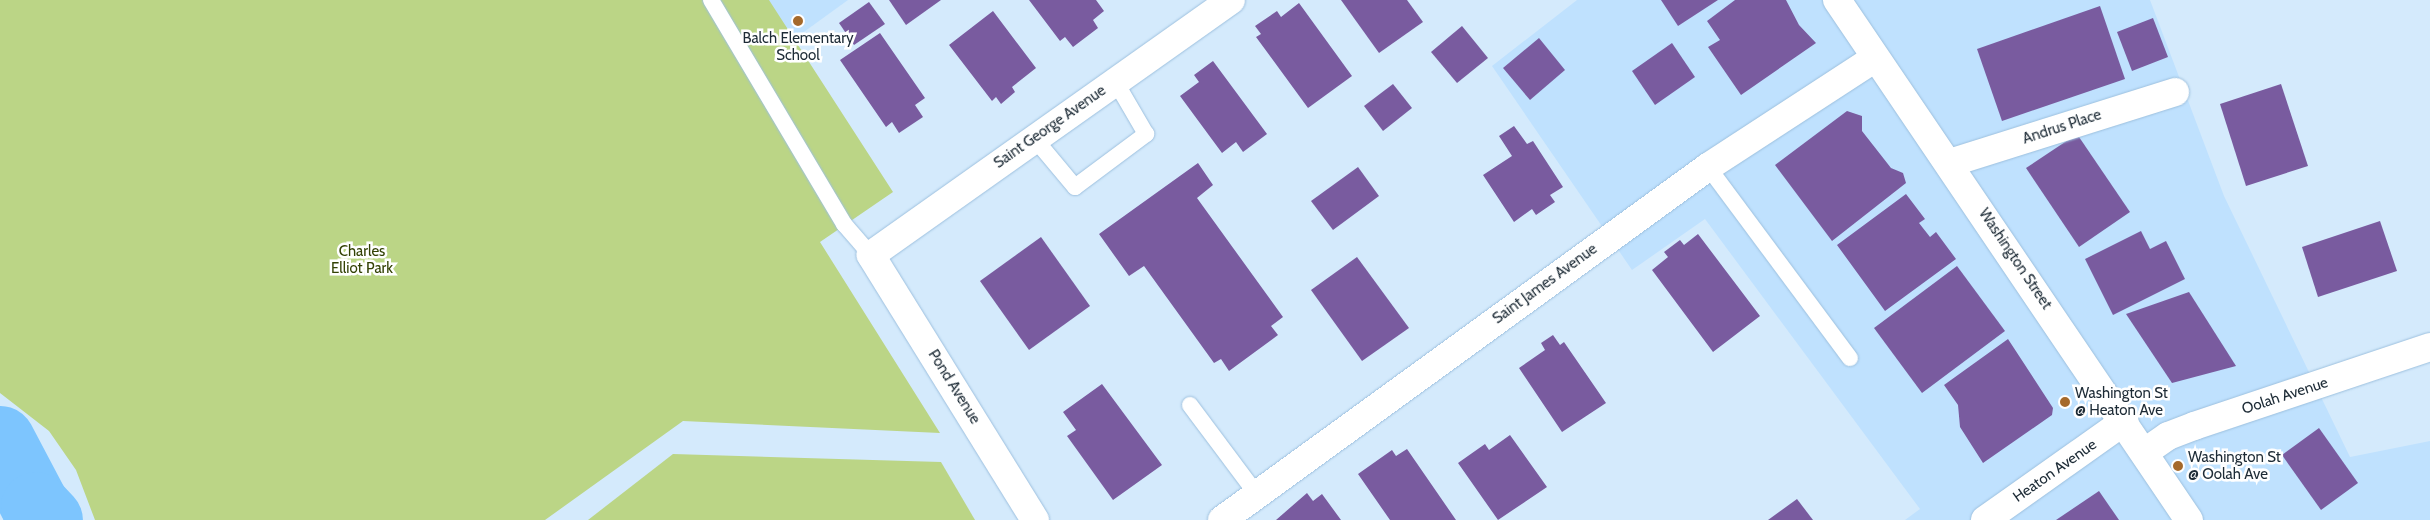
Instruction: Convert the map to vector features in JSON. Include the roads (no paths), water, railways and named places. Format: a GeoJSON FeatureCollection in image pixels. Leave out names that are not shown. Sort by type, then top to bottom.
{"type":"FeatureCollection","features":[{"type":"Feature","properties":{"kind":"street","name":"Saint George Avenue"},"geometry":{"type":"LineString","coordinates":[[870,255],[1231,0]]}},
{"type":"Feature","properties":{"kind":"street","name":"Washington Street"},"geometry":{"type":"LineString","coordinates":[[1837,0],[2126,422],[2189,520]]}},
{"type":"Feature","properties":{"kind":"street","name":"Saint James Avenue"},"geometry":{"type":"LineString","coordinates":[[1222,520],[1258,496],[1708,167],[1875,58]]}},
{"type":"Feature","properties":{"kind":"street","name":"Andrus Place"},"geometry":{"type":"LineString","coordinates":[[1950,163],[2175,92]]}},
{"type":"Feature","properties":{"kind":"street","name":"Pond Avenue"},"geometry":{"type":"LineString","coordinates":[[870,255],[1035,520]]}},
{"type":"Feature","properties":{"kind":"street","name":"Oolah Avenue"},"geometry":{"type":"LineString","coordinates":[[2144,452],[2168,436],[2194,426],[2430,347]]}},
{"type":"Feature","properties":{"kind":"street","name":"Heaton Avenue"},"geometry":{"type":"LineString","coordinates":[[1985,520],[2126,422]]}},
{"type":"Feature","properties":{"kind":"lane"},"geometry":{"type":"LineString","coordinates":[[711,0],[844,224],[870,255]]}},
{"type":"Feature","properties":{"kind":"lane"},"geometry":{"type":"LineString","coordinates":[[1034,138],[1075,187],[1146,134],[1115,81]]}},
{"type":"Feature","properties":{"kind":"lane"},"geometry":{"type":"LineString","coordinates":[[1708,167],[1850,358]]}},
{"type":"Feature","properties":{"kind":"lane"},"geometry":{"type":"LineString","coordinates":[[1190,404],[1258,496]]}},
{"type":"Feature","properties":{"kind":"waterway"},"geometry":{"type":"LineString","coordinates":[[0,440],[35,506],[48,520]]}},
{"type":"Feature","properties":{"kind":"place","name":"Balch Elementary School"},"geometry":{"type":"Point","coordinates":[798,21]}},
{"type":"Feature","properties":{"kind":"place","name":"Washington St @ Heaton Ave"},"geometry":{"type":"Point","coordinates":[2065,402]}},
{"type":"Feature","properties":{"kind":"place","name":"Washington St @ Oolah Ave"},"geometry":{"type":"Point","coordinates":[2178,466]}},
{"type":"Feature","properties":{"kind":"park label","name":"Charles Elliot Park"},"geometry":{"type":"Point","coordinates":[362,260]}}]}
